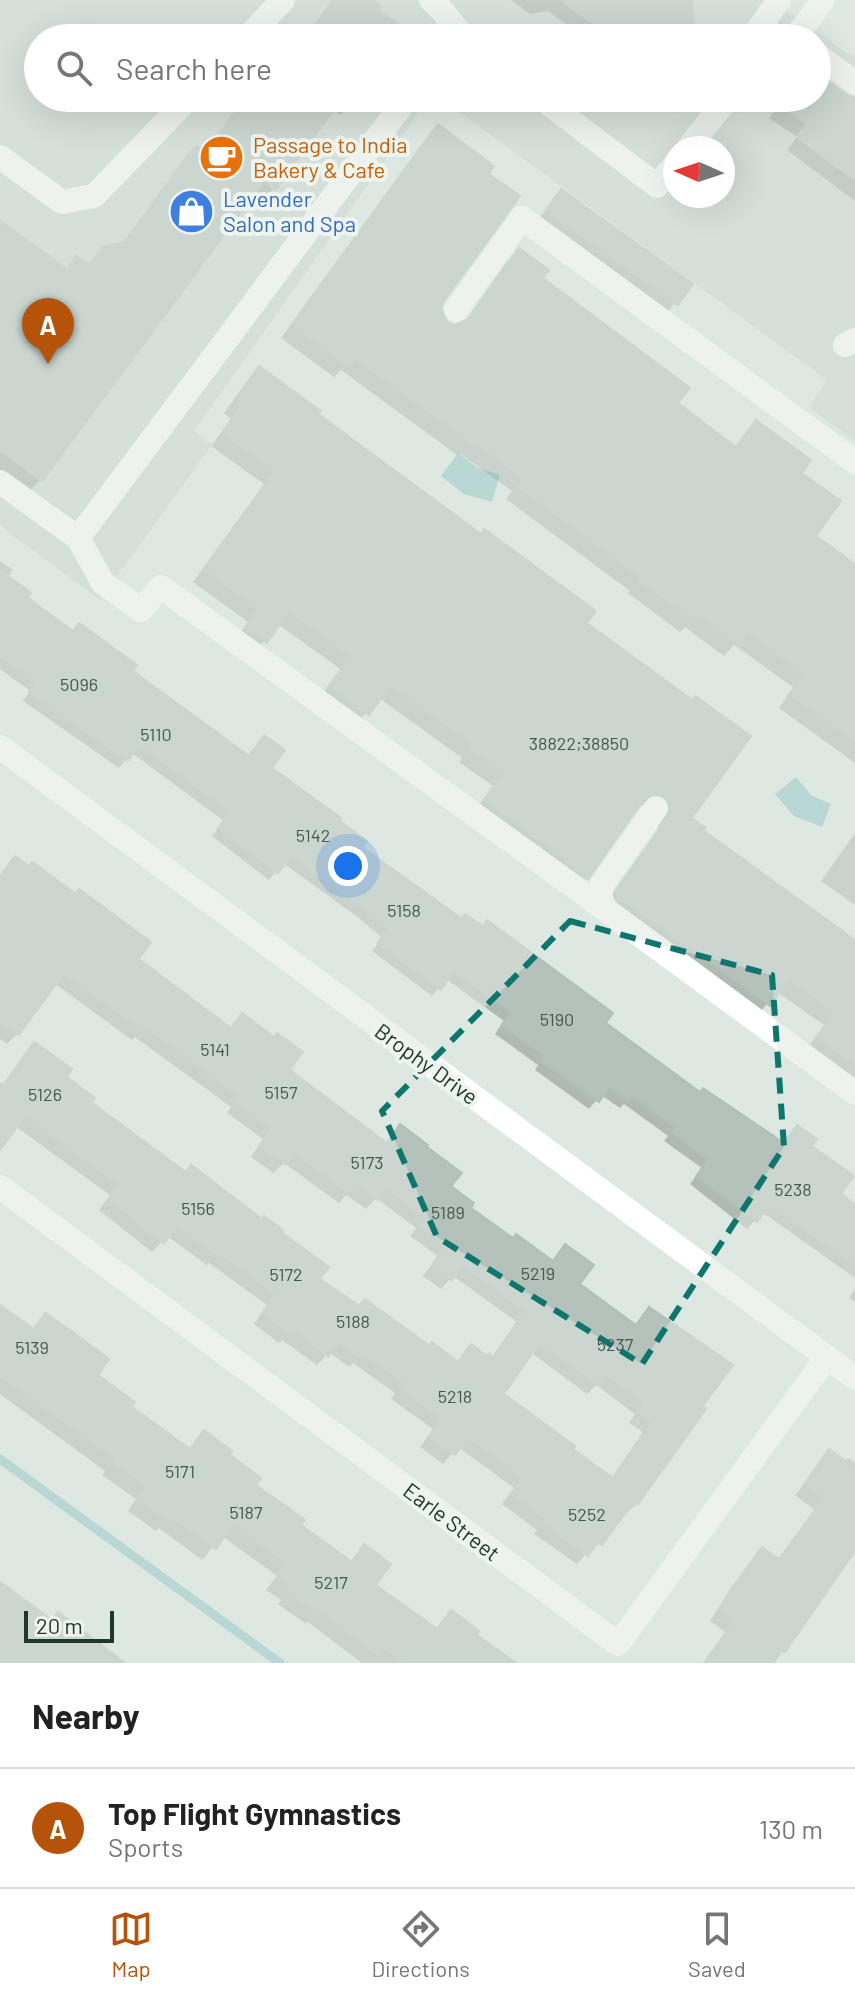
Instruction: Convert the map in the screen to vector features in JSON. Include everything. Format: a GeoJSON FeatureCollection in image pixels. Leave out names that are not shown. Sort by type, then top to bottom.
{"type":"FeatureCollection","features":[{"type":"Feature","properties":{"kind":"street"},"geometry":{"type":"LineString","coordinates":[[260,24],[283,0]]}},
{"type":"Feature","properties":{"kind":"street"},"geometry":{"type":"LineString","coordinates":[[431,0],[445,10],[452,24]]}},
{"type":"Feature","properties":{"kind":"street"},"geometry":{"type":"LineString","coordinates":[[762,24],[779,0]]}},
{"type":"Feature","properties":{"kind":"street"},"geometry":{"type":"LineString","coordinates":[[805,24],[823,0]]}},
{"type":"Feature","properties":{"kind":"street"},"geometry":{"type":"LineString","coordinates":[[831,65],[855,83]]}},
{"type":"Feature","properties":{"kind":"street"},"geometry":{"type":"LineString","coordinates":[[0,157],[62,202],[94,196],[175,112]]}},
{"type":"Feature","properties":{"kind":"street"},"geometry":{"type":"LineString","coordinates":[[78,538],[397,112]]}},
{"type":"Feature","properties":{"kind":"street"},"geometry":{"type":"LineString","coordinates":[[559,112],[657,186],[663,179]]}},
{"type":"Feature","properties":{"kind":"street"},"geometry":{"type":"LineString","coordinates":[[698,136],[717,112]]}},
{"type":"Feature","properties":{"kind":"street"},"geometry":{"type":"LineString","coordinates":[[456,310],[522,218],[855,462]]}},
{"type":"Feature","properties":{"kind":"street"},"geometry":{"type":"LineString","coordinates":[[0,482],[78,538],[103,583],[141,610],[161,587],[855,1093]]}},
{"type":"Feature","properties":{"kind":"street","name":"Brophy Drive"},"geometry":{"type":"LineString","coordinates":[[3,756],[855,1378]]}},
{"type":"Feature","properties":{"kind":"street"},"geometry":{"type":"LineString","coordinates":[[606,910],[601,899],[601,886],[656,808]]}},
{"type":"Feature","properties":{"kind":"street","name":"Earle Street"},"geometry":{"type":"LineString","coordinates":[[0,1187],[618,1644],[827,1357]]}},
{"type":"Feature","properties":{"kind":"highlighted area"},"geometry":{"type":"Polygon","coordinates":[[[570,921],[772,975],[784,1147],[642,1364],[437,1237],[382,1111],[570,921]]]}},
{"type":"Feature","properties":{"kind":"shaded area"},"geometry":{"type":"Polygon","coordinates":[[[0,0],[771,0],[806,24],[24,24],[24,112],[419,112],[194,431],[212,445],[100,600],[0,526],[0,0]]]}},
{"type":"Feature","properties":{"kind":"shaded area"},"geometry":{"type":"Polygon","coordinates":[[[831,41],[855,58],[855,441],[809,407],[827,380],[459,112],[831,112],[831,41]]]}},
{"type":"Feature","properties":{"kind":"water"},"geometry":{"type":"Polygon","coordinates":[[[458,453],[478,468],[500,475],[492,502],[464,494],[441,476],[458,453]]]}},
{"type":"Feature","properties":{"kind":"water"},"geometry":{"type":"Polygon","coordinates":[[[796,777],[812,796],[831,804],[822,827],[794,816],[775,794],[796,777]]]}},
{"type":"Feature","properties":{"kind":"building"},"geometry":{"type":"Polygon","coordinates":[[[333,0],[373,0],[380,6],[380,11],[398,24],[316,24],[333,0]]]}},
{"type":"Feature","properties":{"kind":"building"},"geometry":{"type":"Polygon","coordinates":[[[561,0],[691,0],[694,17],[694,24],[593,24],[561,0]]]}},
{"type":"Feature","properties":{"kind":"building"},"geometry":{"type":"Polygon","coordinates":[[[831,84],[855,98],[855,180],[797,137],[807,124],[789,112],[831,112],[831,84]]]}},
{"type":"Feature","properties":{"kind":"building"},"geometry":{"type":"Polygon","coordinates":[[[236,112],[332,112],[276,190],[264,181],[42,481],[0,450],[0,221],[67,269],[76,256],[89,265],[104,246],[124,243],[193,148],[211,145],[236,112]]]}},
{"type":"Feature","properties":{"kind":"building"},"geometry":{"type":"Polygon","coordinates":[[[438,124],[494,166],[489,174],[520,196],[444,301],[441,309],[447,322],[455,325],[468,319],[519,248],[549,270],[543,278],[690,388],[678,403],[736,447],[756,420],[811,460],[802,473],[841,501],[816,536],[855,564],[855,741],[790,694],[805,674],[747,632],[738,644],[698,615],[695,620],[517,486],[523,478],[473,441],[355,358],[349,366],[292,324],[438,124]]]}},
{"type":"Feature","properties":{"kind":"building"},"geometry":{"type":"Polygon","coordinates":[[[561,189],[693,284],[678,305],[546,210],[561,189]]]}},
{"type":"Feature","properties":{"kind":"building"},"geometry":{"type":"Polygon","coordinates":[[[259,366],[321,411],[318,414],[481,534],[484,529],[596,611],[587,623],[692,700],[695,696],[751,736],[692,818],[706,828],[704,831],[855,940],[855,1064],[817,1037],[835,1012],[789,979],[770,1006],[616,895],[669,816],[671,809],[665,796],[657,793],[644,799],[588,879],[566,862],[568,860],[484,800],[504,772],[470,748],[473,744],[391,685],[369,715],[329,687],[351,656],[289,611],[267,643],[245,627],[259,609],[204,569],[275,471],[222,433],[242,405],[235,400],[259,366]]]}},
{"type":"Feature","properties":{"kind":"building"},"geometry":{"type":"Polygon","coordinates":[[[0,570],[31,593],[28,598],[73,631],[79,623],[137,665],[133,671],[249,756],[264,735],[285,750],[272,768],[341,818],[340,821],[367,841],[362,847],[461,918],[465,914],[483,926],[487,920],[613,1013],[606,1023],[700,1092],[703,1088],[784,1143],[797,1125],[817,1139],[812,1146],[854,1176],[841,1194],[855,1204],[855,1265],[770,1205],[757,1222],[696,1176],[708,1160],[671,1132],[675,1127],[633,1097],[630,1102],[609,1087],[599,1102],[541,1061],[545,1056],[501,1026],[511,1012],[454,971],[441,990],[378,943],[388,929],[367,911],[291,856],[278,873],[218,828],[230,812],[140,745],[128,761],[29,692],[36,682],[0,656],[0,570]]]}},
{"type":"Feature","properties":{"kind":"building"},"geometry":{"type":"Polygon","coordinates":[[[15,856],[29,866],[32,862],[76,894],[79,889],[151,942],[139,959],[231,1028],[242,1013],[274,1037],[277,1033],[303,1052],[290,1070],[387,1143],[400,1124],[428,1145],[462,1173],[451,1186],[474,1203],[471,1208],[513,1238],[516,1234],[553,1261],[565,1244],[594,1265],[580,1284],[636,1325],[649,1307],[733,1365],[703,1406],[706,1409],[638,1504],[634,1501],[602,1545],[598,1542],[588,1556],[543,1523],[546,1519],[511,1493],[523,1477],[468,1437],[455,1455],[429,1436],[441,1418],[400,1388],[404,1382],[364,1354],[361,1358],[339,1342],[328,1356],[294,1330],[291,1334],[262,1313],[276,1294],[221,1254],[219,1256],[177,1226],[164,1243],[138,1224],[108,1199],[118,1184],[25,1116],[0,1150],[0,1090],[34,1042],[72,1069],[67,1077],[95,1098],[92,1103],[186,1172],[191,1165],[262,1219],[264,1216],[283,1230],[281,1232],[329,1267],[320,1279],[359,1306],[365,1299],[430,1346],[432,1342],[458,1362],[471,1344],[493,1357],[525,1311],[463,1265],[452,1280],[432,1265],[446,1245],[419,1225],[425,1217],[386,1188],[377,1200],[357,1185],[350,1194],[294,1152],[285,1164],[259,1146],[272,1128],[235,1102],[240,1096],[147,1028],[144,1031],[64,973],[19,1035],[0,1022],[0,876],[15,856]],[[540,1342],[504,1394],[613,1478],[652,1421],[638,1412],[644,1403],[606,1374],[599,1385],[540,1342]]]}},
{"type":"Feature","properties":{"kind":"building"},"geometry":{"type":"Polygon","coordinates":[[[0,1305],[34,1329],[45,1313],[109,1359],[98,1375],[135,1402],[132,1407],[190,1449],[204,1430],[261,1478],[256,1485],[305,1520],[301,1525],[352,1562],[364,1544],[391,1564],[376,1585],[437,1629],[451,1610],[479,1631],[476,1634],[516,1663],[405,1663],[383,1647],[378,1655],[288,1591],[291,1587],[277,1577],[287,1563],[233,1524],[216,1549],[172,1517],[169,1521],[138,1498],[147,1486],[113,1462],[115,1458],[0,1376],[0,1305]]]}},
{"type":"Feature","properties":{"kind":"building"},"geometry":{"type":"Polygon","coordinates":[[[829,1449],[855,1468],[855,1551],[785,1652],[782,1651],[773,1663],[704,1663],[735,1620],[719,1609],[743,1573],[762,1547],[779,1559],[824,1498],[805,1483],[829,1449]]]}},
{"type":"Feature","properties":{"kind":"building"},"geometry":{"type":"Polygon","coordinates":[[[0,1582],[52,1620],[58,1612],[125,1663],[0,1663],[0,1582]]]}},
{"type":"Feature","properties":{"kind":"waterway"},"geometry":{"type":"LineString","coordinates":[[0,1459],[280,1663]]}},
{"type":"Feature","properties":{"kind":"place","name":"Passage to India Bakery & Cafe"},"geometry":{"type":"Point","coordinates":[222,157]}},
{"type":"Feature","properties":{"kind":"place","name":"Lavender Salon and Spa"},"geometry":{"type":"Point","coordinates":[192,211]}},
{"type":"Feature","properties":{"kind":"place","name":"Top Flight Gymnastics"},"geometry":{"type":"Point","coordinates":[48,364]}}]}
